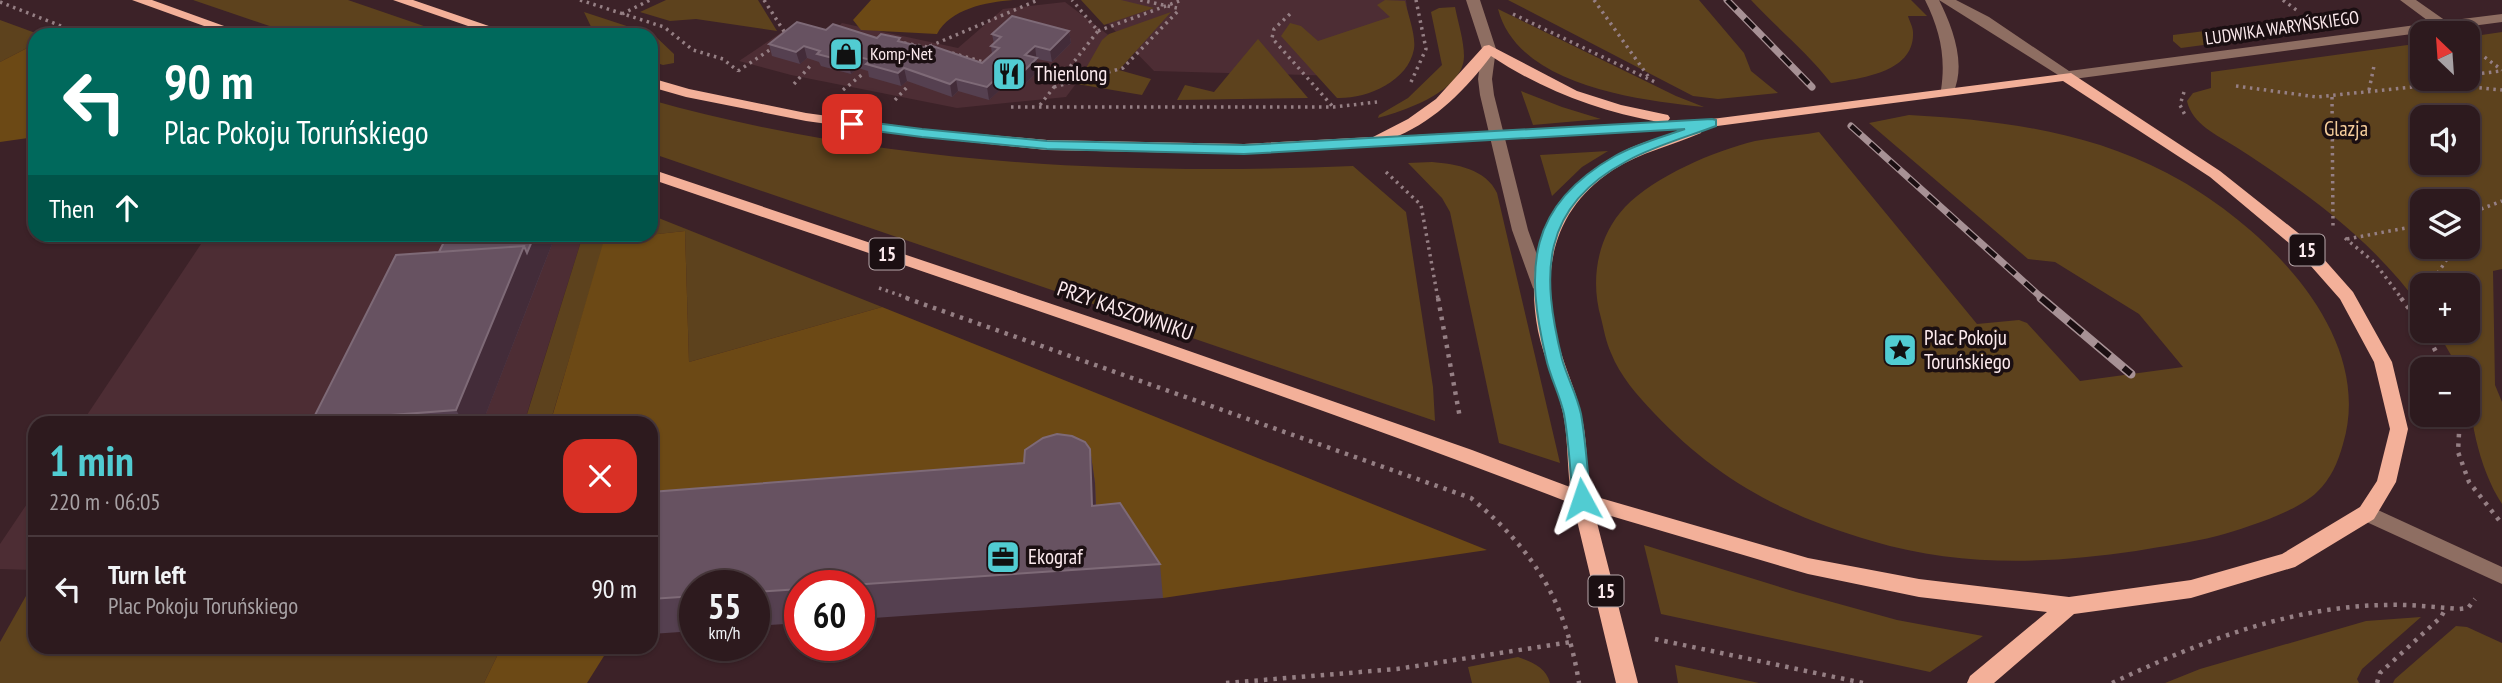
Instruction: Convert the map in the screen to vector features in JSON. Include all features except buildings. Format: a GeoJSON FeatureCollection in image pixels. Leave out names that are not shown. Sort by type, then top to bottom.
{"type":"FeatureCollection","features":[{"type":"Feature","properties":{"kind":"main road"},"geometry":{"type":"LineString","coordinates":[[139,0],[221,28]]}},
{"type":"Feature","properties":{"kind":"main road"},"geometry":{"type":"LineString","coordinates":[[400,0],[486,28]]}},
{"type":"Feature","properties":{"kind":"main road"},"geometry":{"type":"LineString","coordinates":[[1363,143],[1395,131],[1439,106],[1457,91],[1489,49],[1532,77],[1598,103],[1640,115],[1712,123]]}},
{"type":"Feature","properties":{"kind":"main road"},"geometry":{"type":"LineString","coordinates":[[658,84],[686,93],[806,117],[922,133],[1047,145],[1244,149],[1712,123],[2066,76]]}},
{"type":"Feature","properties":{"kind":"main road","name":"15"},"geometry":{"type":"LineString","coordinates":[[2066,76],[2214,174],[2301,244],[2347,296],[2384,362],[2399,429],[2386,482],[2367,513],[2288,561],[2191,589],[2069,606]]}},
{"type":"Feature","properties":{"kind":"main road"},"geometry":{"type":"LineString","coordinates":[[1712,123],[1622,157],[1579,189],[1558,217],[1545,243],[1541,288],[1554,359],[1572,413],[1582,499],[1808,566],[1919,588],[2069,606]]}},
{"type":"Feature","properties":{"kind":"main road","name":"PRZY KASZOWNIKU"},"geometry":{"type":"LineString","coordinates":[[658,176],[1123,334],[1582,499]]}},
{"type":"Feature","properties":{"kind":"main road","name":"15"},"geometry":{"type":"LineString","coordinates":[[1582,499],[1627,683]]}},
{"type":"Feature","properties":{"kind":"main road"},"geometry":{"type":"LineString","coordinates":[[1978,683],[2069,606]]}},
{"type":"Feature","properties":{"kind":"street"},"geometry":{"type":"LineString","coordinates":[[1473,0],[1489,49],[1485,79],[1497,136],[1520,230],[1541,288]]}},
{"type":"Feature","properties":{"kind":"street"},"geometry":{"type":"LineString","coordinates":[[1932,0],[1944,24],[1952,69],[1948,90]]}},
{"type":"Feature","properties":{"kind":"street"},"geometry":{"type":"LineString","coordinates":[[1946,0],[1984,20],[2066,76]]}},
{"type":"Feature","properties":{"kind":"street"},"geometry":{"type":"LineString","coordinates":[[2407,0],[2437,21]]}},
{"type":"Feature","properties":{"kind":"street","name":"LUDWIKA WARYŃSKIEGO"},"geometry":{"type":"LineString","coordinates":[[2480,21],[2502,18]]}},
{"type":"Feature","properties":{"kind":"street","name":"LUDWIKA WARYŃSKIEGO"},"geometry":{"type":"LineString","coordinates":[[2066,76],[2410,30]]}},
{"type":"Feature","properties":{"kind":"street"},"geometry":{"type":"LineString","coordinates":[[2367,513],[2502,576]]}},
{"type":"Feature","properties":{"kind":"path"},"geometry":{"type":"LineString","coordinates":[[580,0],[664,27],[693,50],[723,59],[738,71],[750,75]]}},
{"type":"Feature","properties":{"kind":"path"},"geometry":{"type":"LineString","coordinates":[[622,14],[650,0]]}},
{"type":"Feature","properties":{"kind":"path"},"geometry":{"type":"LineString","coordinates":[[764,0],[787,37],[794,32]]}},
{"type":"Feature","properties":{"kind":"path"},"geometry":{"type":"LineString","coordinates":[[929,47],[1038,0]]}},
{"type":"Feature","properties":{"kind":"path"},"geometry":{"type":"LineString","coordinates":[[1072,0],[1098,31]]}},
{"type":"Feature","properties":{"kind":"path"},"geometry":{"type":"LineString","coordinates":[[1054,87],[1123,68],[1178,11],[1171,6],[1140,0]]}},
{"type":"Feature","properties":{"kind":"path"},"geometry":{"type":"LineString","coordinates":[[1040,106],[1098,31],[1182,0]]}},
{"type":"Feature","properties":{"kind":"path"},"geometry":{"type":"LineString","coordinates":[[1404,88],[1412,81],[1426,49],[1416,0]]}},
{"type":"Feature","properties":{"kind":"path"},"geometry":{"type":"LineString","coordinates":[[1594,0],[1651,80]]}},
{"type":"Feature","properties":{"kind":"path"},"geometry":{"type":"LineString","coordinates":[[2283,0],[2299,12]]}},
{"type":"Feature","properties":{"kind":"path"},"geometry":{"type":"LineString","coordinates":[[0,2],[66,28]]}},
{"type":"Feature","properties":{"kind":"path"},"geometry":{"type":"LineString","coordinates":[[1504,10],[1659,84]]}},
{"type":"Feature","properties":{"kind":"path"},"geometry":{"type":"LineString","coordinates":[[1290,14],[1274,29],[1272,38],[1334,107]]}},
{"type":"Feature","properties":{"kind":"path"},"geometry":{"type":"LineString","coordinates":[[904,43],[988,63]]}},
{"type":"Feature","properties":{"kind":"path"},"geometry":{"type":"LineString","coordinates":[[738,71],[777,45]]}},
{"type":"Feature","properties":{"kind":"path"},"geometry":{"type":"LineString","coordinates":[[2480,54],[2502,70]]}},
{"type":"Feature","properties":{"kind":"path"},"geometry":{"type":"LineString","coordinates":[[792,86],[812,64]]}},
{"type":"Feature","properties":{"kind":"path"},"geometry":{"type":"LineString","coordinates":[[2480,73],[2502,70]]}},
{"type":"Feature","properties":{"kind":"path"},"geometry":{"type":"LineString","coordinates":[[838,94],[864,73]]}},
{"type":"Feature","properties":{"kind":"path"},"geometry":{"type":"LineString","coordinates":[[903,91],[909,85]]}},
{"type":"Feature","properties":{"kind":"path"},"geometry":{"type":"LineString","coordinates":[[2235,86],[2317,97],[2410,87]]}},
{"type":"Feature","properties":{"kind":"path"},"geometry":{"type":"LineString","coordinates":[[2480,88],[2502,90]]}},
{"type":"Feature","properties":{"kind":"path"},"geometry":{"type":"LineString","coordinates":[[2332,97],[2333,227]]}},
{"type":"Feature","properties":{"kind":"path"},"geometry":{"type":"LineString","coordinates":[[1136,109],[1334,107],[1373,104],[1383,100]]}},
{"type":"Feature","properties":{"kind":"path"},"geometry":{"type":"LineString","coordinates":[[1378,164],[1421,205],[1462,429]]}},
{"type":"Feature","properties":{"kind":"path"},"geometry":{"type":"LineString","coordinates":[[2480,209],[2502,201]]}},
{"type":"Feature","properties":{"kind":"path"},"geometry":{"type":"LineString","coordinates":[[2346,239],[2410,227]]}},
{"type":"Feature","properties":{"kind":"path"},"geometry":{"type":"LineString","coordinates":[[872,285],[1471,498],[1497,518],[1531,554],[1553,594],[1576,655],[1579,683]]}},
{"type":"Feature","properties":{"kind":"path"},"geometry":{"type":"LineString","coordinates":[[2459,427],[2458,452],[2469,482],[2502,524]]}},
{"type":"Feature","properties":{"kind":"path"},"geometry":{"type":"LineString","coordinates":[[2112,683],[2174,654],[2260,622],[2322,609],[2376,604],[2468,608],[2476,598]]}},
{"type":"Feature","properties":{"kind":"path"},"geometry":{"type":"LineString","coordinates":[[2377,683],[2380,673],[2441,617],[2446,608]]}},
{"type":"Feature","properties":{"kind":"path"},"geometry":{"type":"LineString","coordinates":[[1665,640],[1863,683]]}},
{"type":"Feature","properties":{"kind":"path"},"geometry":{"type":"LineString","coordinates":[[1226,683],[1397,668],[1571,642]]}},
{"type":"Feature","properties":{"kind":"shaded area"},"geometry":{"type":"Polygon","coordinates":[[[871,0],[1013,0],[970,8],[951,18],[937,34],[861,30],[853,20],[871,0]]]}},
{"type":"Feature","properties":{"kind":"shaded area"},"geometry":{"type":"Polygon","coordinates":[[[1085,0],[1406,0],[1411,39],[1409,61],[1379,77],[1154,71],[1085,0]]]}},
{"type":"Feature","properties":{"kind":"shaded area"},"geometry":{"type":"Polygon","coordinates":[[[1065,2],[1111,37],[1066,97],[957,108],[791,75],[739,61],[785,30],[827,38],[842,23],[958,48],[1003,9],[1065,2]]]}},
{"type":"Feature","properties":{"kind":"shaded area"},"geometry":{"type":"Polygon","coordinates":[[[28,48],[28,138],[0,142],[0,62],[28,48]]]}},
{"type":"Feature","properties":{"kind":"shaded area"},"geometry":{"type":"Polygon","coordinates":[[[685,231],[689,362],[882,307],[1487,550],[1163,598],[1124,538],[658,527],[658,416],[552,416],[603,242],[658,242],[658,234],[685,231]]]}},
{"type":"Feature","properties":{"kind":"shaded area"},"geometry":{"type":"Polygon","coordinates":[[[202,242],[581,242],[526,416],[86,416],[202,242]]]}},
{"type":"Feature","properties":{"kind":"shaded area"},"geometry":{"type":"Polygon","coordinates":[[[28,502],[28,570],[0,569],[0,544],[28,502]]]}},
{"type":"Feature","properties":{"kind":"shaded area"},"geometry":{"type":"Polygon","coordinates":[[[498,654],[605,654],[587,683],[484,683],[498,654]]]}},
{"type":"Feature","properties":{"kind":"green space"},"geometry":{"type":"Polygon","coordinates":[[[193,0],[348,0],[430,28],[275,28],[193,0]]]}},
{"type":"Feature","properties":{"kind":"green space"},"geometry":{"type":"Polygon","coordinates":[[[666,0],[758,0],[777,31],[696,19],[670,21],[640,12],[666,0]]]}},
{"type":"Feature","properties":{"kind":"green space"},"geometry":{"type":"Polygon","coordinates":[[[1081,0],[1121,0],[1154,8],[1104,25],[1081,0]]]}},
{"type":"Feature","properties":{"kind":"green space"},"geometry":{"type":"Polygon","coordinates":[[[1385,0],[1405,1],[1413,31],[1414,49],[1404,71],[1373,92],[1337,98],[1281,36],[1290,23],[1301,26],[1318,41],[1390,17],[1377,5],[1385,0]]]}},
{"type":"Feature","properties":{"kind":"green space"},"geometry":{"type":"Polygon","coordinates":[[[1508,0],[1699,0],[1744,53],[1751,71],[1778,93],[1718,99],[1693,96],[1508,0]]]}},
{"type":"Feature","properties":{"kind":"green space"},"geometry":{"type":"Polygon","coordinates":[[[1751,0],[1911,0],[1927,16],[1908,16],[1913,30],[1911,46],[1905,57],[1896,65],[1856,79],[1831,83],[1751,0]]]}},
{"type":"Feature","properties":{"kind":"green space"},"geometry":{"type":"Polygon","coordinates":[[[1455,7],[1464,56],[1454,79],[1431,98],[1378,118],[1408,98],[1442,65],[1431,12],[1439,8],[1455,7]]]}},
{"type":"Feature","properties":{"kind":"green space"},"geometry":{"type":"Polygon","coordinates":[[[1498,9],[1704,107],[1615,93],[1555,72],[1529,56],[1510,35],[1498,9]]]}},
{"type":"Feature","properties":{"kind":"green space"},"geometry":{"type":"Polygon","coordinates":[[[584,12],[633,28],[592,28],[584,12]]]}},
{"type":"Feature","properties":{"kind":"green space"},"geometry":{"type":"Polygon","coordinates":[[[1171,12],[1119,70],[1151,79],[1142,95],[1077,84],[1102,40],[1109,34],[1171,12]]]}},
{"type":"Feature","properties":{"kind":"green space"},"geometry":{"type":"Polygon","coordinates":[[[0,20],[28,30],[28,48],[0,62],[0,20]]]}},
{"type":"Feature","properties":{"kind":"green space"},"geometry":{"type":"Polygon","coordinates":[[[2229,28],[2226,42],[2181,48],[2173,41],[2173,35],[2229,28]]]}},
{"type":"Feature","properties":{"kind":"green space","name":"Glazja"},"geometry":{"type":"Polygon","coordinates":[[[2502,32],[2502,269],[2493,271],[2495,385],[2502,402],[2502,504],[2481,457],[2473,427],[2480,427],[2480,357],[2452,357],[2444,343],[2480,343],[2480,273],[2410,273],[2410,293],[2382,261],[2337,219],[2288,182],[2206,128],[2194,116],[2187,101],[2193,93],[2211,88],[2211,72],[2410,45],[2410,91],[2480,91],[2480,35],[2502,32]]]}},
{"type":"Feature","properties":{"kind":"green space"},"geometry":{"type":"Polygon","coordinates":[[[658,39],[674,54],[674,63],[658,63],[658,39]]]}},
{"type":"Feature","properties":{"kind":"green space"},"geometry":{"type":"Polygon","coordinates":[[[1258,39],[1308,98],[1177,100],[1185,85],[1214,92],[1258,39]]]}},
{"type":"Feature","properties":{"kind":"green space"},"geometry":{"type":"Polygon","coordinates":[[[1521,91],[1562,107],[1601,119],[1533,125],[1521,91]]]}},
{"type":"Feature","properties":{"kind":"green space"},"geometry":{"type":"Polygon","coordinates":[[[658,102],[737,122],[823,139],[999,161],[1176,169],[1353,166],[1406,212],[1433,387],[1435,421],[658,155],[658,102]]]}},
{"type":"Feature","properties":{"kind":"green space"},"geometry":{"type":"Polygon","coordinates":[[[1909,115],[2009,124],[2105,147],[2167,173],[2237,219],[2271,250],[2302,284],[2326,321],[2342,361],[2349,402],[2343,444],[2333,470],[2322,487],[2284,513],[2242,529],[2197,541],[2069,559],[1970,559],[1872,541],[1810,520],[1727,476],[1678,436],[1630,385],[1609,349],[1596,289],[1602,245],[1615,219],[1625,207],[1652,185],[1704,158],[1739,145],[1771,138],[1819,132],[1977,324],[2019,320],[2027,323],[2080,381],[2183,367],[2139,314],[2055,262],[2028,259],[1869,123],[1909,115]]]}},
{"type":"Feature","properties":{"kind":"green space"},"geometry":{"type":"Polygon","coordinates":[[[1608,151],[1582,167],[1552,196],[1540,155],[1608,151]]]}},
{"type":"Feature","properties":{"kind":"green space"},"geometry":{"type":"Polygon","coordinates":[[[1432,162],[1460,166],[1478,173],[1486,178],[1497,193],[1560,463],[1499,443],[1450,212],[1442,198],[1408,163],[1432,162]]]}},
{"type":"Feature","properties":{"kind":"green space"},"geometry":{"type":"Polygon","coordinates":[[[658,218],[882,307],[689,362],[685,231],[658,234],[658,218]]]}},
{"type":"Feature","properties":{"kind":"green space"},"geometry":{"type":"Polygon","coordinates":[[[581,242],[604,242],[552,416],[526,416],[581,242]]]}},
{"type":"Feature","properties":{"kind":"green space"},"geometry":{"type":"Polygon","coordinates":[[[1644,545],[1897,620],[1983,636],[1930,672],[1661,614],[1644,545]]]}},
{"type":"Feature","properties":{"kind":"green space"},"geometry":{"type":"Polygon","coordinates":[[[28,592],[28,654],[498,654],[484,683],[0,683],[0,642],[28,592]]]}},
{"type":"Feature","properties":{"kind":"green space"},"geometry":{"type":"Polygon","coordinates":[[[2421,617],[2362,669],[2357,679],[2359,683],[2165,683],[2200,669],[2366,621],[2421,617]]]}},
{"type":"Feature","properties":{"kind":"green space"},"geometry":{"type":"Polygon","coordinates":[[[2456,626],[2467,627],[2502,643],[2502,683],[2393,683],[2395,679],[2456,626]]]}},
{"type":"Feature","properties":{"kind":"green space"},"geometry":{"type":"Polygon","coordinates":[[[1518,657],[1542,669],[1550,683],[1472,683],[1468,667],[1518,657]]]}},
{"type":"Feature","properties":{"kind":"green space"},"geometry":{"type":"Polygon","coordinates":[[[1675,665],[1759,683],[1678,683],[1675,665]]]}},
{"type":"Feature","properties":{"kind":"railway"},"geometry":{"type":"LineString","coordinates":[[1727,0],[1812,87]]}},
{"type":"Feature","properties":{"kind":"railway"},"geometry":{"type":"LineString","coordinates":[[1851,126],[2043,299]]}},
{"type":"Feature","properties":{"kind":"railway"},"geometry":{"type":"LineString","coordinates":[[2041,298],[2131,374]]}},
{"type":"Feature","properties":{"kind":"place","name":"Komp-Net"},"geometry":{"type":"Point","coordinates":[846,54]}},
{"type":"Feature","properties":{"kind":"place","name":"Thienlong"},"geometry":{"type":"Point","coordinates":[1009,74]}},
{"type":"Feature","properties":{"kind":"place","name":"Plac Pokoju Toruńskiego"},"geometry":{"type":"Point","coordinates":[1900,350]}},
{"type":"Feature","properties":{"kind":"place","name":"Ekograf"},"geometry":{"type":"Point","coordinates":[1003,557]}},
{"type":"Feature","properties":{"kind":"route"},"geometry":{"type":"LineString","coordinates":[[852,124],[1047,145],[1244,149],[1712,123],[1622,157],[1596,174],[1579,189],[1558,217],[1545,243],[1541,288],[1554,359],[1572,413],[1582,499]]}}]}
